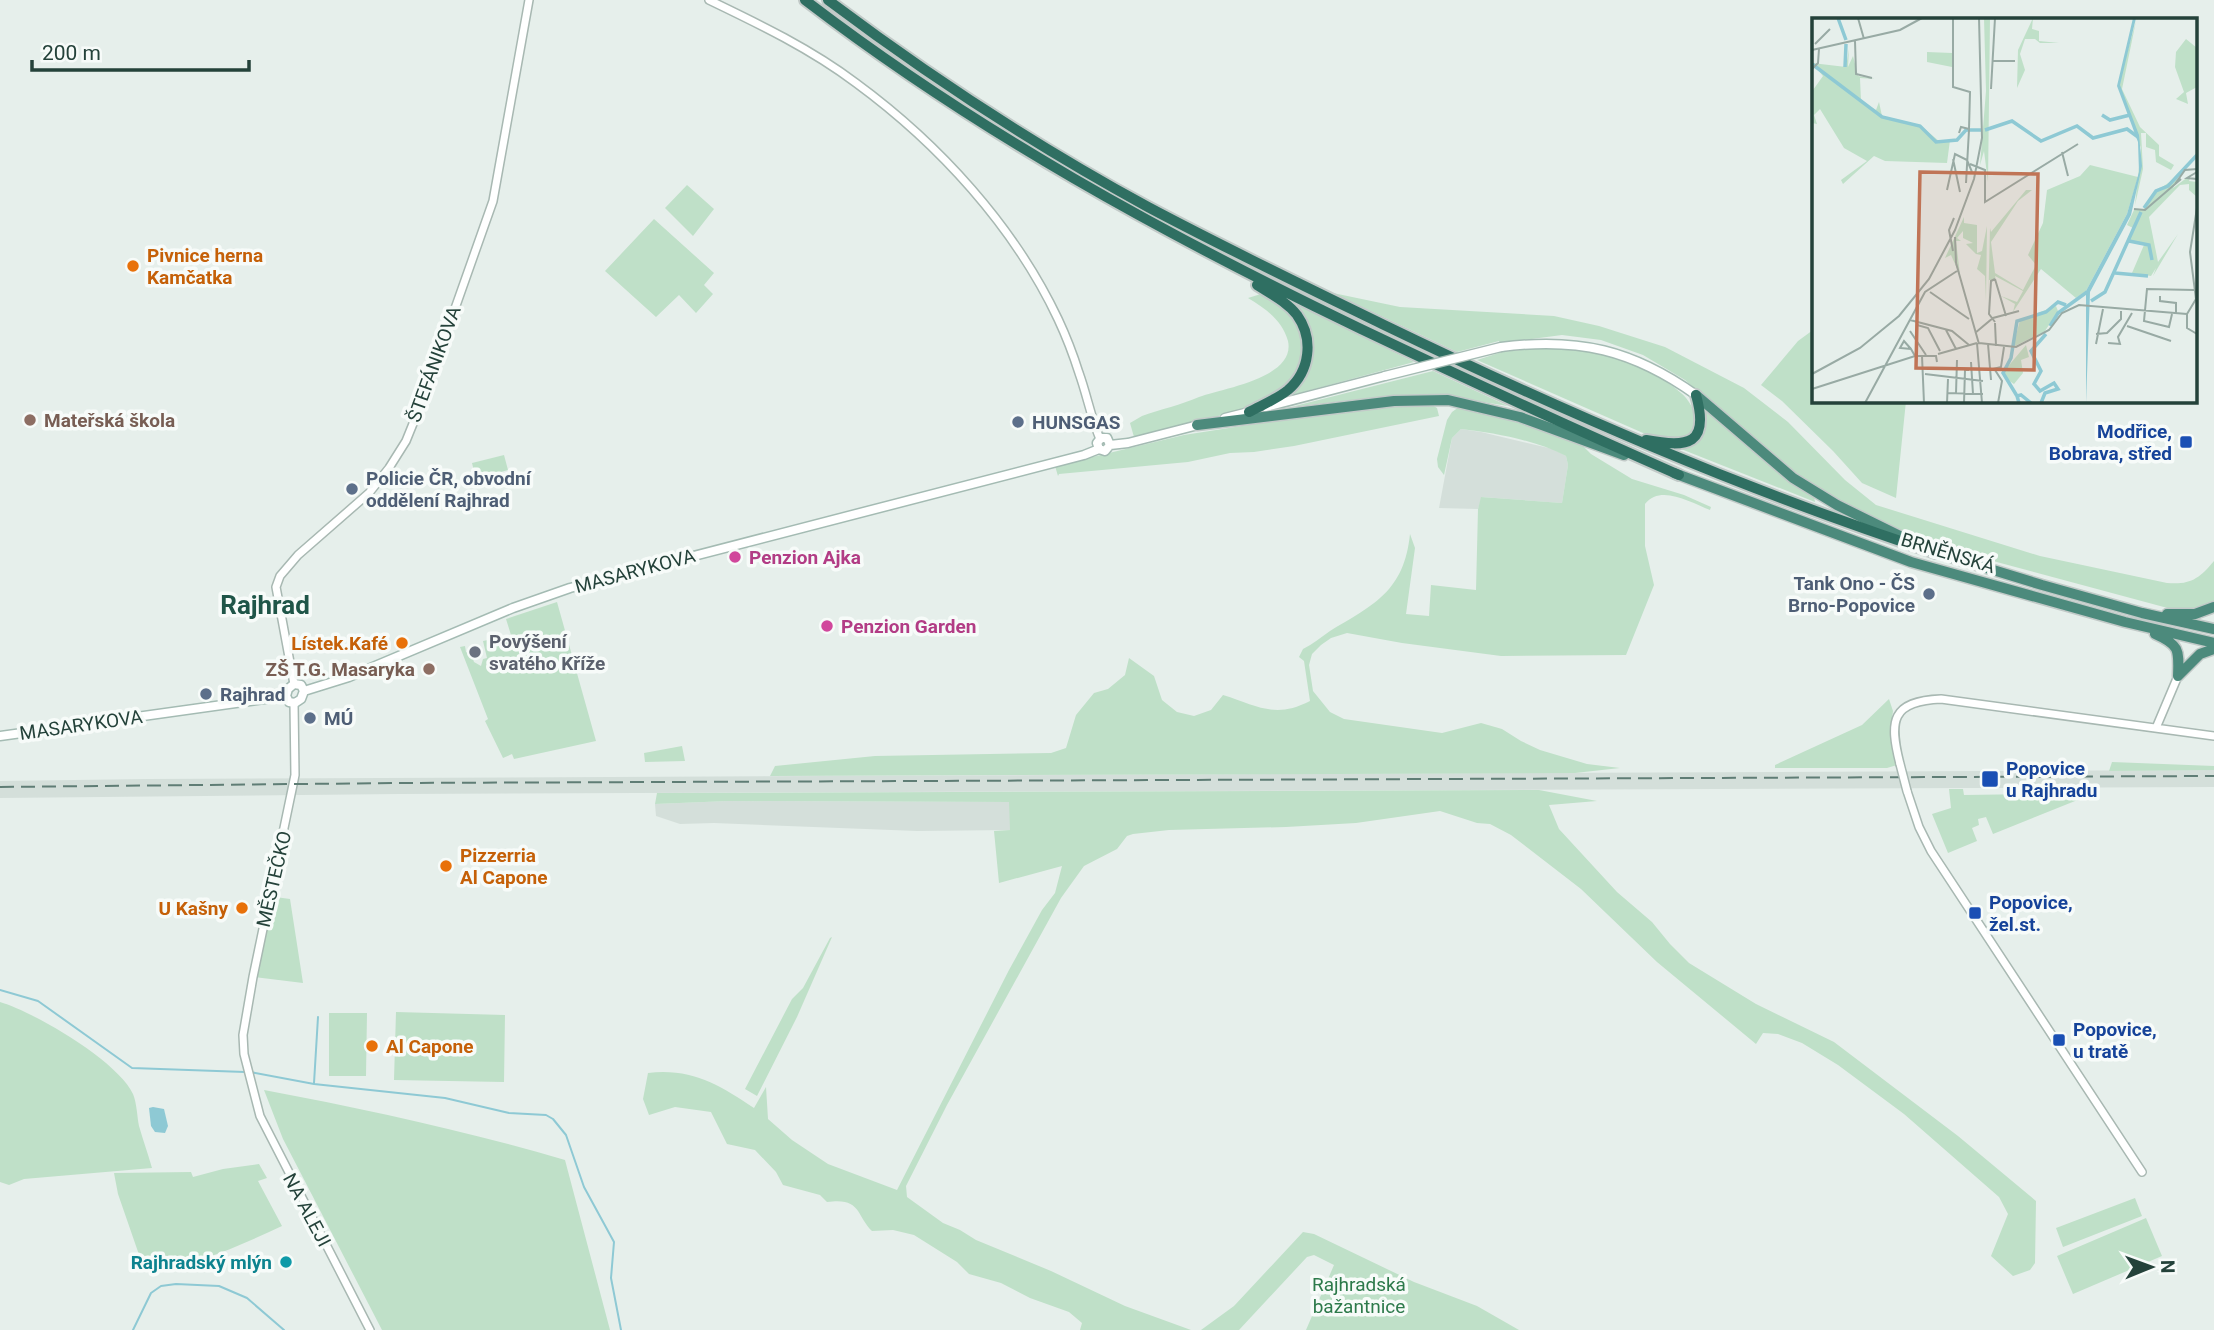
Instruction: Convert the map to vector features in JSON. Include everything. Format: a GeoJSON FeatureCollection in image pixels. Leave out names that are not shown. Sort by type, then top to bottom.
{"type":"FeatureCollection","features":[{"type":"Feature","properties":{"kind":"highway"},"geometry":{"type":"LineString","coordinates":[[805,0],[912,77],[1066,176],[1223,262],[1424,360],[1679,475]]}},
{"type":"Feature","properties":{"kind":"highway"},"geometry":{"type":"LineString","coordinates":[[828,0],[920,66],[1049,150],[1217,244],[1445,355],[1623,436],[1777,498],[1936,553]]}},
{"type":"Feature","properties":{"kind":"highway"},"geometry":{"type":"LineString","coordinates":[[1223,262],[1289,307],[1304,327],[1307,339],[1306,363],[1297,380],[1282,394],[1249,412]]}},
{"type":"Feature","properties":{"kind":"highway"},"geometry":{"type":"LineString","coordinates":[[1623,436],[1675,445],[1690,441],[1700,426],[1700,410],[1696,396]]}},
{"type":"Feature","properties":{"kind":"highway","name":"BRNĚNSKÁ"},"geometry":{"type":"LineString","coordinates":[[1696,396],[1765,456],[1814,492],[1858,517],[1936,553],[2142,613],[2214,629]]}},
{"type":"Feature","properties":{"kind":"highway","name":"BRNĚNSKÁ"},"geometry":{"type":"LineString","coordinates":[[1197,425],[1394,401],[1448,401],[1520,417],[1911,562],[2125,622],[2214,643]]}},
{"type":"Feature","properties":{"kind":"highway"},"geometry":{"type":"LineString","coordinates":[[2142,613],[2187,615],[2214,607]]}},
{"type":"Feature","properties":{"kind":"highway"},"geometry":{"type":"LineString","coordinates":[[2125,622],[2174,644],[2179,656],[2178,676]]}},
{"type":"Feature","properties":{"kind":"highway"},"geometry":{"type":"LineString","coordinates":[[2178,676],[2200,654],[2214,649]]}},
{"type":"Feature","properties":{"kind":"main road","name":"MASARYKOVA"},"geometry":{"type":"LineString","coordinates":[[304,691],[349,677],[491,616],[570,588],[1084,456],[1099,449],[1105,451],[1110,445],[1128,443],[1501,347],[1560,343],[1606,350],[1653,368],[1696,396]]}},
{"type":"Feature","properties":{"kind":"main road"},"geometry":{"type":"LineString","coordinates":[[1099,449],[1097,444],[1100,439],[1107,439],[1110,445]]}},
{"type":"Feature","properties":{"kind":"main road"},"geometry":{"type":"LineString","coordinates":[[294,684],[302,685],[304,691],[300,700],[294,703],[288,701],[288,689],[294,684]]}},
{"type":"Feature","properties":{"kind":"main road","name":"MASARYKOVA"},"geometry":{"type":"LineString","coordinates":[[0,736],[286,696]]}},
{"type":"Feature","properties":{"kind":"street","name":"ŠTEFÁNIKOVA"},"geometry":{"type":"LineString","coordinates":[[294,684],[276,587],[280,576],[298,555],[369,493],[389,468],[405,441],[423,399],[493,201],[529,0]]}},
{"type":"Feature","properties":{"kind":"street"},"geometry":{"type":"LineString","coordinates":[[709,0],[811,53],[856,83],[933,149],[974,193],[1034,275],[1068,341],[1100,439]]}},
{"type":"Feature","properties":{"kind":"street"},"geometry":{"type":"LineString","coordinates":[[2156,728],[2178,676]]}},
{"type":"Feature","properties":{"kind":"street"},"geometry":{"type":"LineString","coordinates":[[2142,1172],[1931,851],[1919,827],[1907,791],[1894,736],[1895,724],[1903,708],[1919,700],[1941,699],[2214,736]]}},
{"type":"Feature","properties":{"kind":"street","name":"MĚSTEČKO"},"geometry":{"type":"LineString","coordinates":[[251,1088],[243,1035],[295,775],[294,703]]}},
{"type":"Feature","properties":{"kind":"street","name":"NA ALEJI"},"geometry":{"type":"LineString","coordinates":[[251,1088],[260,1116],[279,1155],[370,1330]]}},
{"type":"Feature","properties":{"kind":"shaded area"},"geometry":{"type":"Polygon","coordinates":[[[1461,429],[1553,449],[1566,456],[1568,465],[1562,503],[1482,497],[1478,509],[1439,508],[1452,438],[1461,429]]]}},
{"type":"Feature","properties":{"kind":"shaded area"},"geometry":{"type":"Polygon","coordinates":[[[2214,770],[2214,787],[0,798],[0,781],[148,779],[2214,770]]]}},
{"type":"Feature","properties":{"kind":"shaded area"},"geometry":{"type":"Polygon","coordinates":[[[728,801],[1010,802],[1010,830],[917,831],[680,824],[656,816],[655,804],[728,801]]]}},
{"type":"Feature","properties":{"kind":"green space"},"geometry":{"type":"Polygon","coordinates":[[[687,185],[714,209],[693,236],[665,208],[687,185]]]}},
{"type":"Feature","properties":{"kind":"green space"},"geometry":{"type":"Polygon","coordinates":[[[654,219],[714,273],[704,285],[713,294],[696,313],[679,295],[656,317],[605,271],[654,219]]]}},
{"type":"Feature","properties":{"kind":"green space"},"geometry":{"type":"Polygon","coordinates":[[[1264,293],[1290,314],[1304,339],[1296,371],[1289,382],[1278,392],[1249,406],[1134,437],[1130,423],[1142,416],[1255,380],[1281,364],[1287,354],[1288,341],[1282,327],[1261,306],[1248,298],[1264,293]]]}},
{"type":"Feature","properties":{"kind":"green space"},"geometry":{"type":"Polygon","coordinates":[[[1333,293],[1400,307],[1554,316],[1599,326],[1665,347],[1744,388],[1788,422],[1845,480],[1876,505],[2040,556],[2167,583],[2194,580],[2214,561],[2214,601],[2201,609],[2175,610],[1967,554],[1885,526],[1818,490],[1737,426],[1685,380],[1643,355],[1601,340],[1562,335],[1499,341],[1457,352],[1333,293]]]}},
{"type":"Feature","properties":{"kind":"green space"},"geometry":{"type":"Polygon","coordinates":[[[1294,304],[1414,362],[1285,397],[1307,367],[1313,351],[1310,333],[1294,304]]]}},
{"type":"Feature","properties":{"kind":"green space"},"geometry":{"type":"Polygon","coordinates":[[[1812,331],[1812,402],[1906,402],[1896,498],[1862,483],[1782,401],[1761,385],[1798,341],[1812,331]]]}},
{"type":"Feature","properties":{"kind":"green space"},"geometry":{"type":"Polygon","coordinates":[[[1540,348],[1600,353],[1652,373],[1689,401],[1696,419],[1694,430],[1683,438],[1659,440],[1477,360],[1502,352],[1540,348]]]}},
{"type":"Feature","properties":{"kind":"green space"},"geometry":{"type":"Polygon","coordinates":[[[1433,371],[1508,406],[1432,394],[1387,396],[1291,407],[1433,371]]]}},
{"type":"Feature","properties":{"kind":"green space"},"geometry":{"type":"Polygon","coordinates":[[[1429,403],[1437,408],[1439,416],[1294,446],[1230,453],[1188,462],[1058,476],[1055,466],[1184,435],[1362,407],[1429,403]]]}},
{"type":"Feature","properties":{"kind":"green space"},"geometry":{"type":"Polygon","coordinates":[[[1703,405],[1814,496],[1815,502],[1681,449],[1700,437],[1705,421],[1703,405]]]}},
{"type":"Feature","properties":{"kind":"green space"},"geometry":{"type":"Polygon","coordinates":[[[1459,407],[1515,419],[1582,445],[1591,454],[1632,479],[1684,495],[1711,507],[1710,510],[1668,495],[1652,498],[1645,504],[1645,546],[1654,585],[1626,655],[1501,656],[1347,633],[1331,638],[1312,654],[1309,665],[1313,691],[1330,712],[1344,719],[1442,733],[1481,723],[1502,729],[1540,750],[1587,764],[1620,768],[1575,773],[770,776],[775,766],[875,756],[1051,753],[1066,748],[1076,715],[1094,693],[1108,689],[1125,675],[1129,658],[1154,676],[1162,700],[1177,712],[1194,716],[1211,710],[1223,695],[1276,710],[1310,701],[1304,661],[1299,657],[1303,649],[1385,594],[1401,569],[1410,534],[1415,548],[1406,614],[1429,616],[1431,585],[1476,590],[1478,509],[1481,497],[1562,503],[1568,465],[1566,456],[1515,438],[1461,429],[1452,438],[1444,475],[1438,467],[1437,459],[1447,420],[1459,407]]]}},
{"type":"Feature","properties":{"kind":"green space"},"geometry":{"type":"Polygon","coordinates":[[[504,455],[508,470],[476,479],[472,463],[504,455]]]}},
{"type":"Feature","properties":{"kind":"green space"},"geometry":{"type":"Polygon","coordinates":[[[557,602],[596,741],[514,759],[512,754],[503,758],[485,721],[488,719],[460,647],[465,646],[474,662],[481,666],[483,659],[487,658],[483,641],[511,635],[506,619],[557,602]]]}},
{"type":"Feature","properties":{"kind":"green space"},"geometry":{"type":"Polygon","coordinates":[[[1889,699],[1893,711],[1890,732],[1897,765],[1887,768],[1775,768],[1775,765],[1862,725],[1889,699]]]}},
{"type":"Feature","properties":{"kind":"green space"},"geometry":{"type":"Polygon","coordinates":[[[682,746],[685,761],[645,762],[644,753],[682,746]]]}},
{"type":"Feature","properties":{"kind":"green space"},"geometry":{"type":"Polygon","coordinates":[[[2112,762],[2214,766],[2214,770],[2109,771],[2112,762]]]}},
{"type":"Feature","properties":{"kind":"green space"},"geometry":{"type":"Polygon","coordinates":[[[1949,789],[1963,789],[1964,795],[2095,793],[1993,834],[1986,817],[1978,819],[1979,825],[1972,828],[1977,841],[1948,853],[1932,814],[1951,808],[1949,789]]]}},
{"type":"Feature","properties":{"kind":"green space"},"geometry":{"type":"Polygon","coordinates":[[[1539,790],[1597,801],[1549,805],[1559,829],[1617,892],[1652,922],[1689,963],[1756,1004],[1834,1042],[1958,1136],[2036,1201],[2035,1263],[2030,1270],[2013,1276],[1991,1256],[2008,1214],[1999,1197],[1904,1114],[1838,1065],[1802,1043],[1778,1034],[1763,1033],[1756,1044],[1657,962],[1581,889],[1511,835],[1490,824],[1477,823],[1440,811],[1356,823],[1169,830],[1133,834],[1127,836],[1117,849],[1084,866],[1061,898],[947,1105],[906,1186],[907,1197],[943,1223],[976,1240],[1125,1306],[1191,1330],[1080,1330],[1082,1323],[1069,1312],[1030,1298],[1001,1283],[969,1274],[957,1262],[914,1235],[893,1230],[872,1231],[852,1205],[838,1201],[827,1202],[820,1195],[783,1185],[776,1172],[755,1150],[727,1144],[711,1112],[675,1107],[649,1115],[643,1099],[648,1073],[692,1076],[729,1092],[754,1108],[766,1087],[768,1119],[792,1140],[828,1164],[897,1190],[1009,970],[1042,910],[1055,893],[1062,866],[999,883],[994,831],[1010,830],[1009,802],[728,801],[655,804],[657,793],[1539,790]]]}},
{"type":"Feature","properties":{"kind":"green space"},"geometry":{"type":"Polygon","coordinates":[[[268,896],[290,899],[303,983],[253,977],[268,896]]]}},
{"type":"Feature","properties":{"kind":"green space"},"geometry":{"type":"Polygon","coordinates":[[[832,937],[797,1017],[757,1096],[745,1089],[792,999],[803,988],[832,937]]]}},
{"type":"Feature","properties":{"kind":"green space"},"geometry":{"type":"Polygon","coordinates":[[[0,1002],[33,1016],[74,1039],[111,1067],[124,1081],[133,1094],[139,1126],[152,1168],[24,1179],[9,1185],[0,1182],[0,1002]]]}},
{"type":"Feature","properties":{"kind":"green space"},"geometry":{"type":"Polygon","coordinates":[[[396,1012],[505,1015],[504,1082],[394,1080],[396,1012]]]}},
{"type":"Feature","properties":{"kind":"green space"},"geometry":{"type":"Polygon","coordinates":[[[329,1013],[367,1013],[366,1076],[329,1076],[329,1013]]]}},
{"type":"Feature","properties":{"kind":"green space"},"geometry":{"type":"Polygon","coordinates":[[[264,1090],[416,1121],[565,1160],[610,1330],[382,1330],[283,1139],[264,1090]]]}},
{"type":"Feature","properties":{"kind":"green space"},"geometry":{"type":"Polygon","coordinates":[[[259,1164],[267,1178],[258,1181],[282,1226],[198,1260],[145,1272],[118,1194],[114,1173],[191,1172],[193,1177],[259,1164]]]}},
{"type":"Feature","properties":{"kind":"green space"},"geometry":{"type":"Polygon","coordinates":[[[2135,1198],[2142,1216],[2063,1247],[2056,1228],[2135,1198]]]}},
{"type":"Feature","properties":{"kind":"green space"},"geometry":{"type":"Polygon","coordinates":[[[2146,1218],[2162,1256],[2073,1294],[2057,1256],[2146,1218]]]}},
{"type":"Feature","properties":{"kind":"green space","name":"Rajhradská bažantnice"},"geometry":{"type":"Polygon","coordinates":[[[1303,1232],[1314,1234],[1414,1282],[1477,1306],[1519,1330],[1306,1330],[1334,1265],[1314,1255],[1307,1257],[1239,1330],[1201,1330],[1234,1306],[1303,1232]]]}},
{"type":"Feature","properties":{"kind":"water"},"geometry":{"type":"Polygon","coordinates":[[[149,1108],[164,1109],[168,1126],[165,1133],[155,1132],[151,1126],[149,1108]]]}},
{"type":"Feature","properties":{"kind":"waterway"},"geometry":{"type":"LineString","coordinates":[[0,990],[38,1001],[132,1068],[245,1072]]}},
{"type":"Feature","properties":{"kind":"waterway"},"geometry":{"type":"LineString","coordinates":[[314,1083],[318,1017]]}},
{"type":"Feature","properties":{"kind":"waterway"},"geometry":{"type":"LineString","coordinates":[[250,1072],[314,1084],[445,1098],[509,1113],[546,1115],[553,1119],[566,1135],[584,1187],[614,1242],[611,1278],[621,1330]]}},
{"type":"Feature","properties":{"kind":"waterway"},"geometry":{"type":"LineString","coordinates":[[133,1330],[151,1293],[161,1286],[176,1284],[219,1286],[247,1298],[284,1330]]}},
{"type":"Feature","properties":{"kind":"railway"},"geometry":{"type":"LineString","coordinates":[[0,787],[2214,776]]}},
{"type":"Feature","properties":{"kind":"place","name":"Pivnice herna Kamčatka"},"geometry":{"type":"Point","coordinates":[133,266]}},
{"type":"Feature","properties":{"kind":"place","name":"Mateřská škola"},"geometry":{"type":"Point","coordinates":[30,420]}},
{"type":"Feature","properties":{"kind":"place","name":"HUNSGAS"},"geometry":{"type":"Point","coordinates":[1018,422]}},
{"type":"Feature","properties":{"kind":"place","name":"Modřice, Bobrava, střed"},"geometry":{"type":"Point","coordinates":[2186,442]}},
{"type":"Feature","properties":{"kind":"place","name":"Policie ČR, obvodní oddělení Rajhrad"},"geometry":{"type":"Point","coordinates":[352,489]}},
{"type":"Feature","properties":{"kind":"place","name":"Penzion Ajka"},"geometry":{"type":"Point","coordinates":[735,557]}},
{"type":"Feature","properties":{"kind":"place","name":"Tank Ono - ČS Brno-Popovice"},"geometry":{"type":"Point","coordinates":[1929,594]}},
{"type":"Feature","properties":{"kind":"place","name":"Penzion Garden"},"geometry":{"type":"Point","coordinates":[827,626]}},
{"type":"Feature","properties":{"kind":"place","name":"Lístek.Kafé"},"geometry":{"type":"Point","coordinates":[402,643]}},
{"type":"Feature","properties":{"kind":"place","name":"Povýšení svatého Kříže"},"geometry":{"type":"Point","coordinates":[475,652]}},
{"type":"Feature","properties":{"kind":"place","name":"ZŠ T.G. Masaryka"},"geometry":{"type":"Point","coordinates":[429,669]}},
{"type":"Feature","properties":{"kind":"place","name":"Rajhrad"},"geometry":{"type":"Point","coordinates":[206,694]}},
{"type":"Feature","properties":{"kind":"place","name":"MÚ"},"geometry":{"type":"Point","coordinates":[310,718]}},
{"type":"Feature","properties":{"kind":"place","name":"Popovice u Rajhradu"},"geometry":{"type":"Point","coordinates":[1990,779]}},
{"type":"Feature","properties":{"kind":"place","name":"Pizzerria Al Capone"},"geometry":{"type":"Point","coordinates":[446,866]}},
{"type":"Feature","properties":{"kind":"place","name":"U Kašny"},"geometry":{"type":"Point","coordinates":[242,908]}},
{"type":"Feature","properties":{"kind":"place","name":"Popovice, žel.st."},"geometry":{"type":"Point","coordinates":[1975,913]}},
{"type":"Feature","properties":{"kind":"place","name":"Popovice, u tratě"},"geometry":{"type":"Point","coordinates":[2059,1040]}},
{"type":"Feature","properties":{"kind":"place","name":"Al Capone"},"geometry":{"type":"Point","coordinates":[372,1046]}},
{"type":"Feature","properties":{"kind":"place","name":"Rajhradský mlýn"},"geometry":{"type":"Point","coordinates":[286,1262]}},
{"type":"Feature","properties":{"kind":"district","name":"Rajhrad"},"geometry":{"type":"Point","coordinates":[265,605]}}]}
